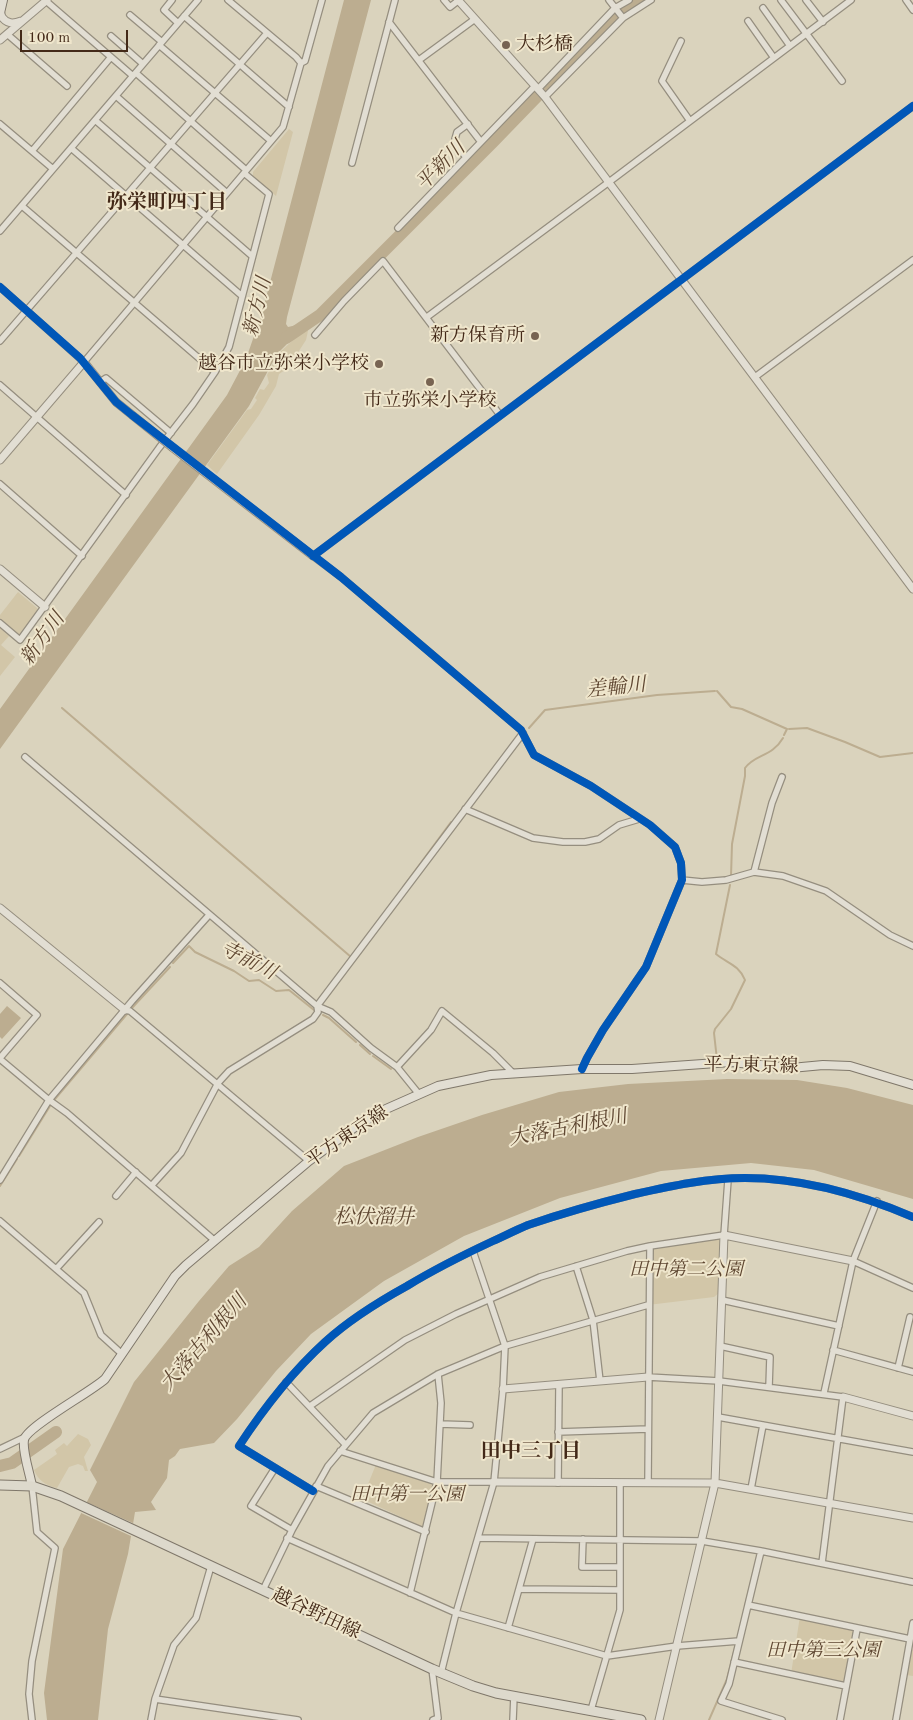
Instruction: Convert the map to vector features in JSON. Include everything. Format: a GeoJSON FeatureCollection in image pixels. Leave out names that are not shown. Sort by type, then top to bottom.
{"type":"FeatureCollection","features":[{"type":"Feature","properties":{"kind":"main road"},"geometry":{"type":"LineString","coordinates":[[0,12],[3,0]]}},
{"type":"Feature","properties":{"kind":"main road","name":"平方東京線"},"geometry":{"type":"LineString","coordinates":[[25,1437],[44,1421],[101,1382],[175,1276],[214,1240],[309,1161],[369,1117],[418,1093],[438,1086],[491,1075],[582,1069],[632,1069],[731,1062],[790,1068],[850,1066],[876,1072],[913,1085]]}},
{"type":"Feature","properties":{"kind":"main road"},"geometry":{"type":"LineString","coordinates":[[25,1437],[25,1450],[32,1486]]}},
{"type":"Feature","properties":{"kind":"main road","name":"越谷野田線"},"geometry":{"type":"LineString","coordinates":[[0,1485],[32,1486],[46,1490],[432,1669],[473,1686],[514,1696],[641,1720]]}},
{"type":"Feature","properties":{"kind":"street"},"geometry":{"type":"LineString","coordinates":[[0,40],[46,0],[190,122],[269,194],[229,347],[215,372],[20,640],[0,623]]}},
{"type":"Feature","properties":{"kind":"street"},"geometry":{"type":"LineString","coordinates":[[172,0],[164,10],[178,23]]}},
{"type":"Feature","properties":{"kind":"street"},"geometry":{"type":"LineString","coordinates":[[0,232],[198,0]]}},
{"type":"Feature","properties":{"kind":"street"},"geometry":{"type":"LineString","coordinates":[[228,0],[301,63]]}},
{"type":"Feature","properties":{"kind":"street"},"geometry":{"type":"LineString","coordinates":[[0,460],[283,127],[301,63],[305,61],[322,0]]}},
{"type":"Feature","properties":{"kind":"street"},"geometry":{"type":"LineString","coordinates":[[352,164],[395,0]]}},
{"type":"Feature","properties":{"kind":"street"},"geometry":{"type":"LineString","coordinates":[[444,0],[450,6],[458,0],[545,97],[913,588]]}},
{"type":"Feature","properties":{"kind":"street"},"geometry":{"type":"LineString","coordinates":[[610,0],[623,18]]}},
{"type":"Feature","properties":{"kind":"street"},"geometry":{"type":"LineString","coordinates":[[398,228],[466,157],[616,8],[629,0]]}},
{"type":"Feature","properties":{"kind":"street"},"geometry":{"type":"LineString","coordinates":[[545,97],[623,18],[651,0]]}},
{"type":"Feature","properties":{"kind":"street"},"geometry":{"type":"LineString","coordinates":[[781,0],[842,81]]}},
{"type":"Feature","properties":{"kind":"street"},"geometry":{"type":"LineString","coordinates":[[806,0],[823,22]]}},
{"type":"Feature","properties":{"kind":"street"},"geometry":{"type":"LineString","coordinates":[[427,317],[851,0]]}},
{"type":"Feature","properties":{"kind":"street"},"geometry":{"type":"LineString","coordinates":[[906,0],[913,10]]}},
{"type":"Feature","properties":{"kind":"street"},"geometry":{"type":"LineString","coordinates":[[763,8],[790,46]]}},
{"type":"Feature","properties":{"kind":"street"},"geometry":{"type":"LineString","coordinates":[[0,12],[8,23],[13,24],[24,20]]}},
{"type":"Feature","properties":{"kind":"street"},"geometry":{"type":"LineString","coordinates":[[130,14],[160,44],[270,141]]}},
{"type":"Feature","properties":{"kind":"street"},"geometry":{"type":"LineString","coordinates":[[184,16],[289,107]]}},
{"type":"Feature","properties":{"kind":"street"},"geometry":{"type":"LineString","coordinates":[[419,60],[475,19]]}},
{"type":"Feature","properties":{"kind":"street"},"geometry":{"type":"LineString","coordinates":[[748,20],[774,58]]}},
{"type":"Feature","properties":{"kind":"street"},"geometry":{"type":"LineString","coordinates":[[389,22],[481,142]]}},
{"type":"Feature","properties":{"kind":"street"},"geometry":{"type":"LineString","coordinates":[[0,341],[267,33]]}},
{"type":"Feature","properties":{"kind":"street"},"geometry":{"type":"LineString","coordinates":[[7,34],[67,86]]}},
{"type":"Feature","properties":{"kind":"street"},"geometry":{"type":"LineString","coordinates":[[111,36],[143,64]]}},
{"type":"Feature","properties":{"kind":"street"},"geometry":{"type":"LineString","coordinates":[[681,41],[662,81],[690,121]]}},
{"type":"Feature","properties":{"kind":"street"},"geometry":{"type":"LineString","coordinates":[[32,151],[111,57]]}},
{"type":"Feature","properties":{"kind":"street"},"geometry":{"type":"LineString","coordinates":[[116,96],[227,193]]}},
{"type":"Feature","properties":{"kind":"street"},"geometry":{"type":"LineString","coordinates":[[313,556],[913,106]]}},
{"type":"Feature","properties":{"kind":"street"},"geometry":{"type":"LineString","coordinates":[[95,120],[252,256]]}},
{"type":"Feature","properties":{"kind":"street"},"geometry":{"type":"LineString","coordinates":[[0,124],[53,169]]}},
{"type":"Feature","properties":{"kind":"street"},"geometry":{"type":"LineString","coordinates":[[466,157],[456,144],[455,139],[457,132],[468,124]]}},
{"type":"Feature","properties":{"kind":"street"},"geometry":{"type":"LineString","coordinates":[[71,148],[242,296]]}},
{"type":"Feature","properties":{"kind":"street"},"geometry":{"type":"LineString","coordinates":[[22,206],[215,372]]}},
{"type":"Feature","properties":{"kind":"street"},"geometry":{"type":"LineString","coordinates":[[755,378],[913,260]]}},
{"type":"Feature","properties":{"kind":"street"},"geometry":{"type":"LineString","coordinates":[[315,334],[383,261],[500,415]]}},
{"type":"Feature","properties":{"kind":"street"},"geometry":{"type":"LineString","coordinates":[[0,287],[84,362],[116,402],[342,577],[523,733],[534,755],[591,786],[650,825],[675,847],[681,863],[682,880],[646,967],[603,1030],[582,1069]]}},
{"type":"Feature","properties":{"kind":"street"},"geometry":{"type":"LineString","coordinates":[[100,382],[106,378],[171,433]]}},
{"type":"Feature","properties":{"kind":"street"},"geometry":{"type":"LineString","coordinates":[[0,386],[126,495]]}},
{"type":"Feature","properties":{"kind":"street"},"geometry":{"type":"LineString","coordinates":[[0,484],[82,556]]}},
{"type":"Feature","properties":{"kind":"street"},"geometry":{"type":"LineString","coordinates":[[0,569],[45,607]]}},
{"type":"Feature","properties":{"kind":"street"},"geometry":{"type":"LineString","coordinates":[[152,1185],[181,1153],[218,1083],[229,1071],[313,1020],[318,1012],[317,1006],[523,733]]}},
{"type":"Feature","properties":{"kind":"street"},"geometry":{"type":"LineString","coordinates":[[25,756],[317,1006],[331,1012],[397,1067],[418,1093]]}},
{"type":"Feature","properties":{"kind":"street"},"geometry":{"type":"LineString","coordinates":[[754,872],[772,803],[782,777]]}},
{"type":"Feature","properties":{"kind":"street"},"geometry":{"type":"LineString","coordinates":[[465,809],[533,838],[563,842],[585,842],[599,839],[619,825],[639,818]]}},
{"type":"Feature","properties":{"kind":"street"},"geometry":{"type":"LineString","coordinates":[[682,880],[702,882],[726,880],[754,872],[783,876],[826,891],[890,935],[913,946]]}},
{"type":"Feature","properties":{"kind":"street"},"geometry":{"type":"LineString","coordinates":[[0,908],[218,1083],[309,1161]]}},
{"type":"Feature","properties":{"kind":"street"},"geometry":{"type":"LineString","coordinates":[[0,1180],[49,1100],[209,915]]}},
{"type":"Feature","properties":{"kind":"street"},"geometry":{"type":"LineString","coordinates":[[0,983],[37,1015],[0,1058],[152,1185],[214,1240]]}},
{"type":"Feature","properties":{"kind":"street"},"geometry":{"type":"LineString","coordinates":[[397,1067],[431,1030],[442,1011],[487,1048],[514,1074]]}},
{"type":"Feature","properties":{"kind":"street"},"geometry":{"type":"LineString","coordinates":[[116,1196],[136,1172]]}},
{"type":"Feature","properties":{"kind":"street"},"geometry":{"type":"LineString","coordinates":[[426,1532],[315,1488],[275,1468],[239,1446],[261,1413],[286,1382],[326,1341],[358,1316],[440,1266],[526,1226],[594,1204],[670,1186],[699,1181],[744,1178],[798,1182],[839,1190],[877,1201],[913,1217]]}},
{"type":"Feature","properties":{"kind":"street"},"geometry":{"type":"LineString","coordinates":[[659,1720],[715,1483],[724,1235],[728,1180]]}},
{"type":"Feature","properties":{"kind":"street"},"geometry":{"type":"LineString","coordinates":[[824,1393],[853,1261],[877,1201]]}},
{"type":"Feature","properties":{"kind":"street"},"geometry":{"type":"LineString","coordinates":[[0,1221],[84,1293],[101,1336],[122,1354]]}},
{"type":"Feature","properties":{"kind":"street"},"geometry":{"type":"LineString","coordinates":[[56,1269],[99,1222]]}},
{"type":"Feature","properties":{"kind":"street"},"geometry":{"type":"LineString","coordinates":[[310,1406],[405,1340],[456,1314],[490,1301],[540,1277],[650,1246],[724,1235],[853,1261],[913,1288]]}},
{"type":"Feature","properties":{"kind":"street"},"geometry":{"type":"LineString","coordinates":[[648,1483],[648,1304],[650,1246]]}},
{"type":"Feature","properties":{"kind":"street"},"geometry":{"type":"LineString","coordinates":[[442,1673],[456,1613],[494,1482],[504,1389],[505,1346],[472,1251]]}},
{"type":"Feature","properties":{"kind":"street"},"geometry":{"type":"LineString","coordinates":[[576,1266],[593,1320],[600,1381]]}},
{"type":"Feature","properties":{"kind":"street"},"geometry":{"type":"LineString","coordinates":[[722,1300],[839,1326]]}},
{"type":"Feature","properties":{"kind":"street"},"geometry":{"type":"LineString","coordinates":[[263,1590],[287,1538],[328,1466],[373,1413],[438,1374],[505,1346],[648,1304]]}},
{"type":"Feature","properties":{"kind":"street"},"geometry":{"type":"LineString","coordinates":[[898,1368],[910,1317]]}},
{"type":"Feature","properties":{"kind":"street"},"geometry":{"type":"LineString","coordinates":[[720,1346],[770,1357],[769,1387]]}},
{"type":"Feature","properties":{"kind":"street"},"geometry":{"type":"LineString","coordinates":[[833,1350],[913,1372]]}},
{"type":"Feature","properties":{"kind":"street"},"geometry":{"type":"LineString","coordinates":[[410,1593],[437,1482],[441,1402],[438,1374]]}},
{"type":"Feature","properties":{"kind":"street"},"geometry":{"type":"LineString","coordinates":[[504,1389],[648,1377],[719,1381],[824,1393],[913,1416]]}},
{"type":"Feature","properties":{"kind":"street"},"geometry":{"type":"LineString","coordinates":[[286,1382],[345,1444]]}},
{"type":"Feature","properties":{"kind":"street"},"geometry":{"type":"LineString","coordinates":[[558,1483],[560,1385]]}},
{"type":"Feature","properties":{"kind":"street"},"geometry":{"type":"LineString","coordinates":[[822,1563],[843,1397]]}},
{"type":"Feature","properties":{"kind":"street"},"geometry":{"type":"LineString","coordinates":[[718,1417],[913,1452]]}},
{"type":"Feature","properties":{"kind":"street"},"geometry":{"type":"LineString","coordinates":[[440,1424],[470,1425]]}},
{"type":"Feature","properties":{"kind":"street"},"geometry":{"type":"LineString","coordinates":[[751,1489],[763,1425]]}},
{"type":"Feature","properties":{"kind":"street"},"geometry":{"type":"LineString","coordinates":[[558,1432],[648,1430]]}},
{"type":"Feature","properties":{"kind":"street"},"geometry":{"type":"LineString","coordinates":[[0,1449],[25,1437]]}},
{"type":"Feature","properties":{"kind":"street"},"geometry":{"type":"LineString","coordinates":[[340,1451],[437,1482],[715,1483],[913,1518]]}},
{"type":"Feature","properties":{"kind":"street"},"geometry":{"type":"LineString","coordinates":[[275,1468],[251,1506],[292,1530]]}},
{"type":"Feature","properties":{"kind":"street"},"geometry":{"type":"LineString","coordinates":[[591,1710],[620,1610],[620,1483]]}},
{"type":"Feature","properties":{"kind":"street"},"geometry":{"type":"LineString","coordinates":[[32,1486],[37,1532],[55,1548],[32,1661],[29,1694],[32,1720]]}},
{"type":"Feature","properties":{"kind":"street"},"geometry":{"type":"LineString","coordinates":[[287,1538],[456,1613],[607,1656],[677,1646],[739,1642]]}},
{"type":"Feature","properties":{"kind":"street"},"geometry":{"type":"LineString","coordinates":[[478,1538],[702,1541],[761,1550],[913,1582]]}},
{"type":"Feature","properties":{"kind":"street"},"geometry":{"type":"LineString","coordinates":[[508,1628],[533,1539]]}},
{"type":"Feature","properties":{"kind":"street"},"geometry":{"type":"LineString","coordinates":[[582,1540],[582,1567],[620,1567]]}},
{"type":"Feature","properties":{"kind":"street"},"geometry":{"type":"LineString","coordinates":[[761,1550],[729,1684],[721,1701],[782,1720]]}},
{"type":"Feature","properties":{"kind":"street"},"geometry":{"type":"LineString","coordinates":[[151,1720],[155,1698],[174,1645],[196,1618],[211,1566]]}},
{"type":"Feature","properties":{"kind":"street"},"geometry":{"type":"LineString","coordinates":[[519,1589],[620,1590]]}},
{"type":"Feature","properties":{"kind":"street"},"geometry":{"type":"LineString","coordinates":[[748,1605],[910,1639]]}},
{"type":"Feature","properties":{"kind":"street"},"geometry":{"type":"LineString","coordinates":[[896,1720],[913,1623]]}},
{"type":"Feature","properties":{"kind":"street"},"geometry":{"type":"LineString","coordinates":[[840,1720],[857,1629]]}},
{"type":"Feature","properties":{"kind":"street"},"geometry":{"type":"LineString","coordinates":[[734,1662],[846,1686]]}},
{"type":"Feature","properties":{"kind":"street"},"geometry":{"type":"LineString","coordinates":[[432,1669],[438,1718],[433,1720]]}},
{"type":"Feature","properties":{"kind":"street"},"geometry":{"type":"LineString","coordinates":[[513,1720],[514,1696]]}},
{"type":"Feature","properties":{"kind":"street"},"geometry":{"type":"LineString","coordinates":[[155,1698],[298,1720]]}},
{"type":"Feature","properties":{"kind":"green space"},"geometry":{"type":"Polygon","coordinates":[[[289,129],[293,132],[276,196],[253,176],[253,172],[289,129]]]}},
{"type":"Feature","properties":{"kind":"green space"},"geometry":{"type":"Polygon","coordinates":[[[306,328],[308,331],[306,340],[288,368],[279,374],[276,386],[259,415],[217,474],[207,465],[247,410],[251,409],[257,400],[255,398],[260,389],[264,390],[269,383],[267,375],[278,354],[306,328]]]}},
{"type":"Feature","properties":{"kind":"green space"},"geometry":{"type":"Polygon","coordinates":[[[18,592],[37,608],[38,612],[21,634],[18,635],[0,620],[0,615],[18,592]]]}},
{"type":"Feature","properties":{"kind":"green space"},"geometry":{"type":"Polygon","coordinates":[[[0,628],[9,636],[1,645],[15,657],[0,676],[0,628]]]}},
{"type":"Feature","properties":{"kind":"green space","name":"田中第二公園"},"geometry":{"type":"Polygon","coordinates":[[[724,1235],[719,1293],[714,1297],[648,1305],[650,1246],[724,1235]]]}},
{"type":"Feature","properties":{"kind":"green space"},"geometry":{"type":"Polygon","coordinates":[[[78,1434],[88,1439],[91,1445],[84,1457],[88,1471],[85,1471],[83,1466],[78,1464],[69,1467],[57,1488],[49,1486],[38,1477],[34,1470],[57,1454],[55,1450],[64,1443],[67,1446],[78,1434]]]}},
{"type":"Feature","properties":{"kind":"green space","name":"田中第一公園"},"geometry":{"type":"Polygon","coordinates":[[[377,1462],[435,1481],[423,1527],[362,1499],[377,1462]]]}},
{"type":"Feature","properties":{"kind":"green space","name":"田中第三公園"},"geometry":{"type":"Polygon","coordinates":[[[800,1616],[857,1629],[846,1686],[791,1674],[800,1616]]]}},
{"type":"Feature","properties":{"kind":"green space"},"geometry":{"type":"Polygon","coordinates":[[[913,1650],[913,1676],[906,1675],[913,1650]]]}},
{"type":"Feature","properties":{"kind":"water"},"geometry":{"type":"Polygon","coordinates":[[[344,0],[371,0],[287,317],[286,324],[288,327],[297,325],[300,331],[277,354],[249,406],[0,749],[0,709],[227,395],[246,359],[262,313],[344,0]]]}},
{"type":"Feature","properties":{"kind":"water"},"geometry":{"type":"Polygon","coordinates":[[[7,1006],[21,1018],[2,1039],[0,1037],[0,1014],[7,1006]]]}},
{"type":"Feature","properties":{"kind":"water","name":"松伏溜井"},"geometry":{"type":"Polygon","coordinates":[[[727,1079],[797,1080],[847,1088],[913,1105],[913,1199],[814,1170],[751,1163],[661,1171],[560,1198],[464,1236],[384,1281],[311,1334],[276,1371],[237,1419],[214,1443],[180,1449],[169,1460],[167,1478],[151,1502],[156,1510],[135,1512],[128,1554],[108,1629],[98,1720],[47,1720],[44,1693],[63,1549],[97,1482],[90,1470],[134,1382],[229,1266],[259,1247],[292,1211],[344,1166],[418,1137],[559,1092],[628,1084],[727,1079]]]}},
{"type":"Feature","properties":{"kind":"pier"},"geometry":{"type":"Polygon","coordinates":[[[84,1501],[135,1524],[133,1537],[79,1512],[84,1501]]]}},
{"type":"Feature","properties":{"kind":"waterway","name":"平新川"},"geometry":{"type":"LineString","coordinates":[[286,338],[320,315],[492,143],[612,19],[639,0]]}},
{"type":"Feature","properties":{"kind":"waterway","name":"差輪川"},"geometry":{"type":"LineString","coordinates":[[529,728],[545,710],[657,695],[715,691]]}},
{"type":"Feature","properties":{"kind":"waterway","name":"差輪川"},"geometry":{"type":"LineString","coordinates":[[717,691],[731,707],[742,709],[787,729],[784,735]]}},
{"type":"Feature","properties":{"kind":"waterway"},"geometry":{"type":"LineString","coordinates":[[62,708],[351,957]]}},
{"type":"Feature","properties":{"kind":"waterway"},"geometry":{"type":"LineString","coordinates":[[789,729],[807,728],[880,757],[913,753]]}},
{"type":"Feature","properties":{"kind":"waterway","name":"差輪川"},"geometry":{"type":"LineString","coordinates":[[731,876],[732,844],[745,768],[749,763],[774,749],[783,738]]}},
{"type":"Feature","properties":{"kind":"waterway"},"geometry":{"type":"LineString","coordinates":[[403,887],[451,822]]}},
{"type":"Feature","properties":{"kind":"waterway","name":"差輪川"},"geometry":{"type":"LineString","coordinates":[[717,1060],[715,1029],[731,1009],[745,980],[736,968],[716,954],[730,885]]}},
{"type":"Feature","properties":{"kind":"waterway","name":"寺前川"},"geometry":{"type":"LineString","coordinates":[[173,963],[189,946],[195,952],[234,971],[249,981],[259,980],[276,991],[289,990],[314,1010]]}},
{"type":"Feature","properties":{"kind":"waterway","name":"寺前川"},"geometry":{"type":"LineString","coordinates":[[131,1009],[170,967]]}},
{"type":"Feature","properties":{"kind":"waterway","name":"寺前川"},"geometry":{"type":"LineString","coordinates":[[55,1099],[127,1014]]}},
{"type":"Feature","properties":{"kind":"waterway","name":"寺前川"},"geometry":{"type":"LineString","coordinates":[[323,1015],[356,1042]]}},
{"type":"Feature","properties":{"kind":"waterway","name":"寺前川"},"geometry":{"type":"LineString","coordinates":[[360,1045],[370,1054]]}},
{"type":"Feature","properties":{"kind":"waterway","name":"寺前川"},"geometry":{"type":"LineString","coordinates":[[373,1056],[391,1069]]}},
{"type":"Feature","properties":{"kind":"waterway","name":"寺前川"},"geometry":{"type":"LineString","coordinates":[[19,1156],[50,1106]]}},
{"type":"Feature","properties":{"kind":"waterway","name":"寺前川"},"geometry":{"type":"LineString","coordinates":[[0,1186],[17,1159]]}},
{"type":"Feature","properties":{"kind":"waterway"},"geometry":{"type":"LineString","coordinates":[[0,1466],[12,1463],[56,1432]]}},
{"type":"Feature","properties":{"kind":"waterway"},"geometry":{"type":"LineString","coordinates":[[745,1606],[758,1553]]}},
{"type":"Feature","properties":{"kind":"waterway"},"geometry":{"type":"LineString","coordinates":[[837,1569],[913,1585]]}},
{"type":"Feature","properties":{"kind":"waterway"},"geometry":{"type":"LineString","coordinates":[[709,1720],[727,1679],[735,1648]]}},
{"type":"Feature","properties":{"kind":"cycle path"},"geometry":{"type":"LineString","coordinates":[[313,556],[913,106]]}},
{"type":"Feature","properties":{"kind":"cycle path"},"geometry":{"type":"LineString","coordinates":[[0,287],[80,358],[116,402],[341,577],[521,730],[534,755],[591,786],[650,825],[675,847],[681,863],[682,880],[646,967],[603,1030],[582,1069]]}},
{"type":"Feature","properties":{"kind":"cycle path"},"geometry":{"type":"LineString","coordinates":[[313,1491],[239,1446],[258,1418],[289,1379],[334,1334],[385,1298],[439,1268],[528,1225],[635,1194],[690,1183],[731,1178],[767,1179],[810,1184],[872,1201],[913,1217]]}},
{"type":"Feature","properties":{"kind":"place","name":"大杉橋"},"geometry":{"type":"Point","coordinates":[506,45]}},
{"type":"Feature","properties":{"kind":"place","name":"新方保育所"},"geometry":{"type":"Point","coordinates":[535,336]}},
{"type":"Feature","properties":{"kind":"place","name":"越谷市立弥栄小学校"},"geometry":{"type":"Point","coordinates":[379,364]}},
{"type":"Feature","properties":{"kind":"place","name":"市立弥栄小学校"},"geometry":{"type":"Point","coordinates":[430,382]}},
{"type":"Feature","properties":{"kind":"district","name":"弥栄町四丁目"},"geometry":{"type":"Point","coordinates":[167,203]}},
{"type":"Feature","properties":{"kind":"district","name":"田中三丁目"},"geometry":{"type":"Point","coordinates":[531,1452]}},
{"type":"Feature","properties":{"kind":"water label","name":"新方川"},"geometry":{"type":"Point","coordinates":[258,307]}},
{"type":"Feature","properties":{"kind":"water label","name":"新方川"},"geometry":{"type":"Point","coordinates":[43,639]}},
{"type":"Feature","properties":{"kind":"water label","name":"大落古利根川"},"geometry":{"type":"Point","coordinates":[568,1128]}},
{"type":"Feature","properties":{"kind":"water label","name":"大落古利根川"},"geometry":{"type":"Point","coordinates":[204,1343]}}]}
